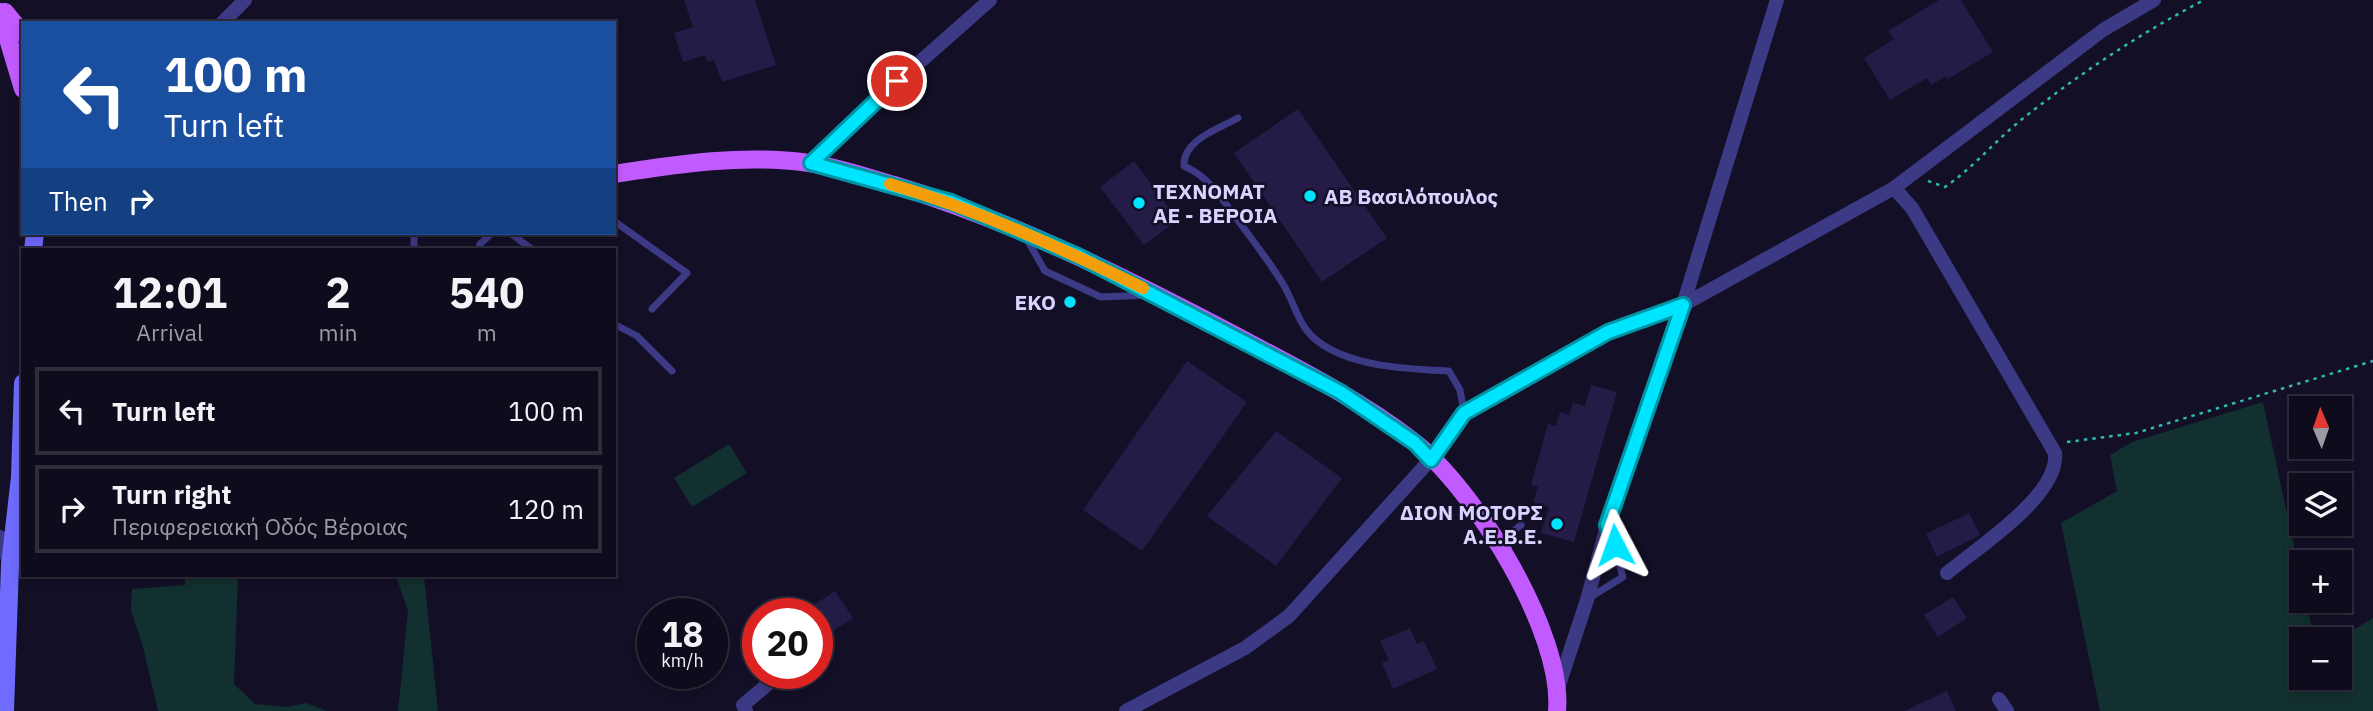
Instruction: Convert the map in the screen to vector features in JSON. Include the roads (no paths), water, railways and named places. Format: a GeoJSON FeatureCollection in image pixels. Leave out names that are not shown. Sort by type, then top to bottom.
{"type":"FeatureCollection","features":[{"type":"Feature","properties":{"kind":"main road"},"geometry":{"type":"LineString","coordinates":[[0,3],[21,31]]}},
{"type":"Feature","properties":{"kind":"main road"},"geometry":{"type":"LineString","coordinates":[[0,12],[21,82]]}},
{"type":"Feature","properties":{"kind":"main road"},"geometry":{"type":"LineString","coordinates":[[616,174],[694,161],[773,160],[811,163],[951,202],[1156,294],[1340,392],[1415,443],[1480,516],[1508,562],[1549,644],[1558,688],[1558,711]]}},
{"type":"Feature","properties":{"kind":"main road"},"geometry":{"type":"LineString","coordinates":[[5,711],[10,565],[20,477],[21,433]]}},
{"type":"Feature","properties":{"kind":"street"},"geometry":{"type":"LineString","coordinates":[[224,21],[245,0]]}},
{"type":"Feature","properties":{"kind":"street"},"geometry":{"type":"LineString","coordinates":[[811,163],[844,129],[990,0]]}},
{"type":"Feature","properties":{"kind":"street"},"geometry":{"type":"LineString","coordinates":[[1558,688],[1587,600],[1607,525],[1683,305],[1777,0]]}},
{"type":"Feature","properties":{"kind":"street"},"geometry":{"type":"LineString","coordinates":[[1126,711],[1245,648],[1289,616],[1431,460],[1464,413],[1608,332],[1683,305],[1894,188],[2103,30],[2154,0]]}},
{"type":"Feature","properties":{"kind":"street"},"geometry":{"type":"LineString","coordinates":[[1894,188],[1912,208],[2049,444],[2056,466],[2048,484],[2021,512],[1947,573]]}},
{"type":"Feature","properties":{"kind":"street"},"geometry":{"type":"LineString","coordinates":[[0,537],[10,565]]}},
{"type":"Feature","properties":{"kind":"street"},"geometry":{"type":"LineString","coordinates":[[746,711],[743,705],[762,689]]}},
{"type":"Feature","properties":{"kind":"lane"},"geometry":{"type":"LineString","coordinates":[[1238,118],[1192,143],[1183,156],[1184,166],[1198,172],[1214,186],[1273,267],[1302,326],[1316,341],[1352,357],[1391,368],[1449,371],[1460,390],[1464,413]]}},
{"type":"Feature","properties":{"kind":"lane"},"geometry":{"type":"LineString","coordinates":[[616,222],[687,273],[652,309]]}},
{"type":"Feature","properties":{"kind":"lane"},"geometry":{"type":"LineString","coordinates":[[1023,233],[1045,271],[1101,298],[1156,294]]}},
{"type":"Feature","properties":{"kind":"lane"},"geometry":{"type":"LineString","coordinates":[[513,235],[530,248]]}},
{"type":"Feature","properties":{"kind":"lane"},"geometry":{"type":"LineString","coordinates":[[616,325],[637,336],[672,371]]}},
{"type":"Feature","properties":{"kind":"lane"},"geometry":{"type":"LineString","coordinates":[[1508,562],[1509,536],[1521,525]]}},
{"type":"Feature","properties":{"kind":"lane"},"geometry":{"type":"LineString","coordinates":[[1587,600],[1622,577],[1607,525]]}},
{"type":"Feature","properties":{"kind":"place","name":"ΑΒ Βασιλόπουλος"},"geometry":{"type":"Point","coordinates":[1310,196]}},
{"type":"Feature","properties":{"kind":"place","name":"ΤΕΧΝΟΜΑΤ ΑΕ - ΒΕΡΟΙΑ"},"geometry":{"type":"Point","coordinates":[1139,203]}},
{"type":"Feature","properties":{"kind":"place","name":"EKO"},"geometry":{"type":"Point","coordinates":[1070,302]}},
{"type":"Feature","properties":{"kind":"place","name":"ΔΙΟΝ ΜΟΤΟΡΣ Α.Ε.Β.Ε."},"geometry":{"type":"Point","coordinates":[1557,524]}}]}
